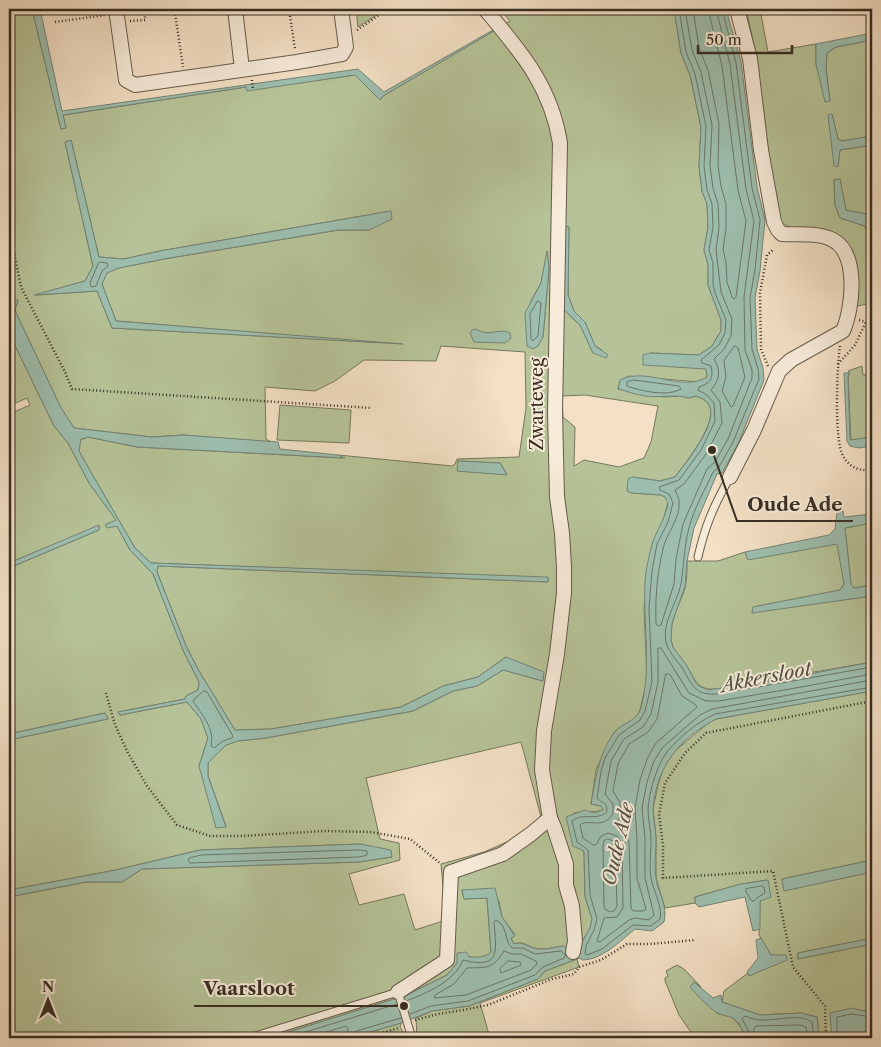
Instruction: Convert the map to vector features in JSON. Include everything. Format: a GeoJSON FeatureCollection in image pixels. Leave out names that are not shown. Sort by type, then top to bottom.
{"type":"FeatureCollection","features":[{"type":"Feature","properties":{"kind":"street"},"geometry":{"type":"LineString","coordinates":[[235,9],[242,69]]}},
{"type":"Feature","properties":{"kind":"street"},"geometry":{"type":"LineString","coordinates":[[117,15],[126,80],[135,85],[342,54],[346,47],[341,9]]}},
{"type":"Feature","properties":{"kind":"street","name":"Zwarteweg"},"geometry":{"type":"LineString","coordinates":[[485,9],[536,74],[552,109],[560,143],[555,412],[557,497],[564,567],[564,593],[557,654],[544,731],[542,770],[550,818],[566,864],[566,885],[572,906],[574,923],[575,940],[573,952]]}},
{"type":"Feature","properties":{"kind":"street"},"geometry":{"type":"LineString","coordinates":[[730,477],[754,430],[779,371],[791,360],[843,331],[851,301],[851,276],[846,252],[839,244],[831,239],[819,236],[782,234],[774,222],[761,150],[750,58],[737,9]]}},
{"type":"Feature","properties":{"kind":"street"},"geometry":{"type":"LineString","coordinates":[[398,992],[447,960],[451,872],[503,854],[550,818]]}},
{"type":"Feature","properties":{"kind":"lane"},"geometry":{"type":"LineString","coordinates":[[698,557],[703,534],[713,507],[730,477]]}},
{"type":"Feature","properties":{"kind":"lane"},"geometry":{"type":"LineString","coordinates":[[249,1038],[398,992],[412,1038]]}},
{"type":"Feature","properties":{"kind":"path"},"geometry":{"type":"LineString","coordinates":[[54,22],[117,15],[145,20],[145,9]]}},
{"type":"Feature","properties":{"kind":"path"},"geometry":{"type":"LineString","coordinates":[[181,9],[181,12],[175,13],[184,78]]}},
{"type":"Feature","properties":{"kind":"path"},"geometry":{"type":"LineString","coordinates":[[289,9],[297,62]]}},
{"type":"Feature","properties":{"kind":"path"},"geometry":{"type":"LineString","coordinates":[[345,38],[388,9]]}},
{"type":"Feature","properties":{"kind":"path"},"geometry":{"type":"LineString","coordinates":[[253,82],[254,90]]}},
{"type":"Feature","properties":{"kind":"path"},"geometry":{"type":"LineString","coordinates":[[9,227],[21,287],[72,389],[372,408]]}},
{"type":"Feature","properties":{"kind":"path"},"geometry":{"type":"LineString","coordinates":[[773,250],[767,255],[760,293],[761,349],[775,381]]}},
{"type":"Feature","properties":{"kind":"path"},"geometry":{"type":"LineString","coordinates":[[838,364],[855,345],[866,322]]}},
{"type":"Feature","properties":{"kind":"path"},"geometry":{"type":"LineString","coordinates":[[843,331],[838,364],[838,436],[842,454],[848,464],[856,469],[872,470]]}},
{"type":"Feature","properties":{"kind":"path"},"geometry":{"type":"LineString","coordinates":[[106,694],[128,753],[147,786],[176,825],[210,836],[324,831],[371,832],[410,839],[428,856],[451,872]]}},
{"type":"Feature","properties":{"kind":"path"},"geometry":{"type":"LineString","coordinates":[[826,1038],[825,1006],[793,967],[773,870],[663,878],[663,846],[659,814],[665,783],[685,753],[706,733],[872,702]]}},
{"type":"Feature","properties":{"kind":"path"},"geometry":{"type":"LineString","coordinates":[[363,1038],[438,1014],[488,1005],[552,979],[574,974],[578,967],[601,960],[628,944],[695,940]]}},
{"type":"Feature","properties":{"kind":"shaded area"},"geometry":{"type":"Polygon","coordinates":[[[9,9],[32,9],[61,129],[66,128],[63,115],[246,87],[247,90],[355,75],[380,100],[383,96],[510,21],[500,9],[674,9],[681,53],[690,75],[701,127],[699,166],[702,191],[707,204],[708,227],[704,250],[708,264],[708,285],[721,320],[721,331],[712,346],[699,355],[650,353],[643,364],[706,368],[707,377],[699,382],[628,376],[620,381],[618,389],[664,397],[683,396],[688,398],[696,396],[708,403],[711,412],[700,442],[675,477],[660,481],[632,477],[627,491],[631,493],[661,495],[668,502],[663,521],[653,542],[644,608],[647,681],[640,710],[636,718],[615,731],[596,770],[591,804],[601,806],[603,810],[574,813],[584,851],[585,896],[592,919],[590,928],[581,944],[572,954],[563,946],[541,949],[522,943],[514,944],[511,938],[515,935],[502,917],[499,901],[462,890],[464,899],[487,898],[491,952],[479,958],[469,957],[457,963],[447,975],[407,995],[269,1038],[9,1038],[9,897],[86,882],[122,882],[142,869],[359,862],[392,857],[375,848],[360,844],[200,850],[116,870],[9,890],[9,740],[108,719],[105,713],[9,734],[9,568],[99,530],[99,526],[9,563],[9,414],[30,405],[27,398],[9,406],[9,333],[54,426],[68,443],[89,483],[117,521],[106,525],[117,526],[130,550],[153,574],[183,650],[199,682],[198,690],[186,696],[185,699],[118,712],[120,715],[187,702],[201,719],[208,738],[199,766],[226,826],[208,776],[208,763],[226,745],[238,741],[266,738],[413,711],[453,691],[477,686],[503,670],[543,681],[506,657],[478,677],[443,686],[401,707],[271,729],[235,730],[186,646],[157,572],[158,566],[548,582],[548,578],[151,563],[135,548],[79,451],[80,440],[88,437],[137,447],[343,458],[338,455],[452,466],[457,459],[519,457],[526,408],[525,352],[441,346],[436,361],[364,360],[335,381],[315,391],[265,387],[266,439],[271,442],[183,435],[152,437],[74,428],[61,408],[17,315],[15,310],[18,301],[9,300],[9,9]],[[71,140],[65,142],[93,266],[85,281],[37,295],[97,291],[112,328],[370,342],[116,321],[102,284],[106,273],[119,268],[339,230],[369,230],[391,211],[160,251],[124,259],[99,257],[71,140]],[[565,227],[568,293],[569,227],[565,227]],[[547,253],[541,283],[531,301],[543,337],[549,268],[547,253]],[[568,295],[569,315],[580,325],[593,353],[602,350],[595,346],[585,322],[574,311],[568,295]],[[585,395],[562,396],[563,417],[575,427],[574,466],[584,460],[619,467],[644,458],[651,442],[658,406],[585,395]],[[458,461],[458,471],[507,474],[500,463],[458,461]],[[521,742],[366,778],[380,839],[399,843],[400,860],[349,874],[359,905],[404,894],[415,930],[446,920],[441,864],[484,852],[523,835],[541,817],[521,742]]]}},
{"type":"Feature","properties":{"kind":"shaded area"},"geometry":{"type":"Polygon","coordinates":[[[356,9],[386,9],[358,27],[356,9]]]}},
{"type":"Feature","properties":{"kind":"shaded area"},"geometry":{"type":"Polygon","coordinates":[[[746,9],[760,9],[768,52],[816,44],[816,64],[830,101],[826,69],[827,53],[836,47],[872,40],[872,136],[842,141],[838,139],[832,114],[838,166],[840,150],[872,145],[872,221],[871,215],[846,210],[840,179],[834,180],[835,205],[840,218],[865,226],[870,245],[872,245],[872,303],[857,306],[849,248],[842,239],[824,231],[794,228],[785,224],[777,217],[760,101],[755,50],[746,9]]]}},
{"type":"Feature","properties":{"kind":"shaded area"},"geometry":{"type":"Polygon","coordinates":[[[862,366],[863,375],[872,374],[872,437],[851,440],[848,376],[850,373],[848,371],[862,366]]]}},
{"type":"Feature","properties":{"kind":"shaded area"},"geometry":{"type":"Polygon","coordinates":[[[280,405],[351,410],[349,443],[277,440],[280,405]]]}},
{"type":"Feature","properties":{"kind":"shaded area"},"geometry":{"type":"Polygon","coordinates":[[[872,523],[872,585],[854,588],[851,584],[845,528],[872,523]]]}},
{"type":"Feature","properties":{"kind":"shaded area"},"geometry":{"type":"Polygon","coordinates":[[[838,543],[844,584],[840,590],[754,607],[752,612],[872,596],[872,662],[717,689],[699,685],[676,652],[671,640],[673,620],[686,585],[687,561],[718,561],[745,552],[748,559],[838,543]]]}},
{"type":"Feature","properties":{"kind":"shaded area"},"geometry":{"type":"Polygon","coordinates":[[[872,691],[872,860],[782,879],[784,890],[872,872],[872,938],[798,953],[798,959],[872,944],[872,1013],[866,1011],[831,1013],[832,1038],[819,1038],[817,1017],[801,1013],[760,1015],[722,1002],[724,991],[748,973],[749,976],[786,956],[771,955],[759,935],[760,901],[767,880],[741,884],[695,897],[695,903],[665,908],[656,878],[656,838],[653,809],[658,785],[670,755],[707,724],[716,719],[872,691]]]}},
{"type":"Feature","properties":{"kind":"shaded area"},"geometry":{"type":"Polygon","coordinates":[[[577,959],[579,967],[480,1003],[490,1038],[417,1038],[416,1018],[432,1011],[469,1006],[538,979],[545,971],[577,959]]]}},
{"type":"Feature","properties":{"kind":"shaded area"},"geometry":{"type":"Polygon","coordinates":[[[677,965],[684,969],[701,987],[694,982],[718,1014],[727,1015],[736,1021],[743,1031],[741,1038],[695,1038],[679,1015],[665,981],[665,978],[668,976],[666,971],[677,965]]]}},
{"type":"Feature","properties":{"kind":"shaded area"},"geometry":{"type":"Polygon","coordinates":[[[401,1023],[400,1027],[407,1038],[350,1038],[401,1023]]]}},
{"type":"Feature","properties":{"kind":"water"},"geometry":{"type":"Polygon","coordinates":[[[32,9],[40,9],[62,111],[358,69],[384,92],[494,31],[383,96],[380,100],[355,75],[247,91],[246,87],[63,115],[66,128],[61,129],[32,9]]]}},
{"type":"Feature","properties":{"kind":"water"},"geometry":{"type":"Polygon","coordinates":[[[674,9],[726,9],[741,62],[757,187],[765,220],[760,271],[755,298],[757,349],[763,368],[764,380],[738,444],[722,473],[717,474],[694,528],[687,561],[685,586],[672,623],[671,640],[673,647],[687,666],[697,685],[708,690],[789,678],[872,662],[872,691],[716,719],[691,735],[681,745],[665,767],[655,794],[653,809],[656,835],[655,873],[664,905],[665,916],[664,922],[652,931],[635,929],[597,957],[577,959],[545,971],[538,979],[469,1006],[432,1011],[401,1023],[350,1038],[269,1038],[407,995],[447,975],[457,963],[457,953],[466,952],[469,957],[481,957],[489,954],[491,952],[487,898],[464,899],[462,890],[495,888],[502,917],[515,936],[511,938],[514,944],[522,943],[541,949],[564,946],[572,954],[581,944],[590,928],[592,919],[585,896],[584,851],[573,846],[566,817],[585,810],[594,813],[603,810],[601,806],[591,804],[601,758],[617,729],[633,719],[641,708],[647,657],[646,571],[653,541],[664,518],[668,503],[665,497],[661,495],[631,493],[627,491],[628,479],[632,477],[660,481],[675,477],[706,432],[711,413],[707,402],[696,396],[688,398],[638,395],[618,389],[620,380],[630,377],[653,377],[686,382],[697,381],[707,377],[706,369],[643,365],[643,355],[650,353],[699,355],[712,346],[721,331],[721,320],[708,285],[708,264],[704,250],[708,227],[707,204],[702,191],[699,166],[701,127],[690,75],[681,53],[674,9]]]}},
{"type":"Feature","properties":{"kind":"water"},"geometry":{"type":"Polygon","coordinates":[[[872,33],[872,40],[836,47],[827,53],[826,69],[830,101],[825,102],[816,64],[816,44],[872,33]]]}},
{"type":"Feature","properties":{"kind":"water"},"geometry":{"type":"Polygon","coordinates":[[[832,114],[838,139],[842,141],[872,136],[872,145],[840,150],[838,167],[834,166],[828,115],[832,114]]]}},
{"type":"Feature","properties":{"kind":"water"},"geometry":{"type":"Polygon","coordinates":[[[71,140],[99,257],[124,259],[160,251],[391,211],[392,219],[369,230],[338,230],[119,268],[107,273],[102,284],[116,321],[403,344],[112,328],[97,291],[34,295],[85,281],[93,266],[65,142],[71,140]]]}},
{"type":"Feature","properties":{"kind":"water"},"geometry":{"type":"Polygon","coordinates":[[[840,179],[846,210],[871,215],[872,245],[870,245],[865,226],[840,218],[835,205],[834,180],[840,179]]]}},
{"type":"Feature","properties":{"kind":"water"},"geometry":{"type":"Polygon","coordinates":[[[565,226],[569,227],[568,295],[574,311],[585,322],[595,346],[608,355],[606,358],[593,353],[580,325],[563,309],[565,226]]]}},
{"type":"Feature","properties":{"kind":"water"},"geometry":{"type":"Polygon","coordinates":[[[547,251],[549,268],[543,337],[538,346],[533,349],[527,346],[525,313],[541,283],[547,251]]]}},
{"type":"Feature","properties":{"kind":"water"},"geometry":{"type":"Polygon","coordinates":[[[9,300],[18,300],[15,310],[17,315],[61,408],[74,428],[152,437],[183,435],[278,442],[280,449],[338,455],[345,458],[137,447],[88,437],[81,439],[79,451],[135,548],[151,563],[548,577],[548,582],[158,566],[157,572],[186,646],[235,730],[271,729],[401,707],[443,686],[478,677],[506,657],[544,672],[543,681],[503,670],[477,686],[453,691],[413,711],[266,738],[238,741],[226,745],[208,763],[208,776],[226,827],[216,828],[199,766],[208,738],[201,719],[187,702],[120,715],[118,712],[185,699],[186,696],[198,690],[199,682],[183,650],[153,574],[130,550],[117,526],[107,528],[105,525],[116,520],[89,483],[68,443],[54,426],[9,333],[9,300]]]}},
{"type":"Feature","properties":{"kind":"water"},"geometry":{"type":"Polygon","coordinates":[[[476,329],[486,333],[506,331],[510,333],[511,338],[505,343],[474,342],[470,333],[476,329]]]}},
{"type":"Feature","properties":{"kind":"water"},"geometry":{"type":"Polygon","coordinates":[[[844,373],[850,373],[848,376],[850,440],[872,437],[872,446],[859,448],[850,446],[847,441],[844,373]]]}},
{"type":"Feature","properties":{"kind":"water"},"geometry":{"type":"Polygon","coordinates":[[[458,461],[500,463],[507,475],[457,471],[458,461]]]}},
{"type":"Feature","properties":{"kind":"water"},"geometry":{"type":"Polygon","coordinates":[[[843,511],[844,517],[872,514],[872,523],[845,528],[851,584],[854,588],[872,585],[872,596],[752,613],[753,607],[840,590],[844,584],[837,544],[748,560],[745,552],[829,535],[835,529],[837,513],[843,511]]]}},
{"type":"Feature","properties":{"kind":"water"},"geometry":{"type":"Polygon","coordinates":[[[99,525],[99,530],[9,568],[9,563],[99,525]]]}},
{"type":"Feature","properties":{"kind":"water"},"geometry":{"type":"Polygon","coordinates":[[[105,713],[108,719],[9,740],[9,734],[105,713]]]}},
{"type":"Feature","properties":{"kind":"water"},"geometry":{"type":"Polygon","coordinates":[[[360,844],[391,850],[392,857],[359,862],[142,869],[122,882],[86,882],[9,897],[9,890],[116,870],[200,850],[360,844]]]}},
{"type":"Feature","properties":{"kind":"water"},"geometry":{"type":"Polygon","coordinates":[[[872,860],[872,872],[784,891],[782,879],[872,860]]]}},
{"type":"Feature","properties":{"kind":"water"},"geometry":{"type":"Polygon","coordinates":[[[768,880],[771,897],[760,901],[760,929],[753,931],[745,897],[699,907],[695,903],[695,897],[741,884],[768,880]]]}},
{"type":"Feature","properties":{"kind":"water"},"geometry":{"type":"Polygon","coordinates":[[[761,938],[771,955],[786,955],[787,960],[749,976],[747,972],[758,958],[756,940],[761,938]]]}},
{"type":"Feature","properties":{"kind":"water"},"geometry":{"type":"Polygon","coordinates":[[[872,938],[872,944],[798,959],[798,953],[872,938]]]}},
{"type":"Feature","properties":{"kind":"water"},"geometry":{"type":"Polygon","coordinates":[[[694,982],[713,998],[721,995],[722,1002],[760,1015],[801,1013],[817,1017],[819,1038],[741,1038],[743,1031],[738,1023],[731,1017],[719,1014],[708,1006],[690,987],[694,982]]]}},
{"type":"Feature","properties":{"kind":"water"},"geometry":{"type":"Polygon","coordinates":[[[851,1008],[872,1013],[872,1038],[832,1038],[830,1013],[851,1008]]]}},
{"type":"Feature","properties":{"kind":"place","name":"Oude Ade"},"geometry":{"type":"Point","coordinates":[712,450]}},
{"type":"Feature","properties":{"kind":"place","name":"Vaarsloot"},"geometry":{"type":"Point","coordinates":[404,1006]}},
{"type":"Feature","properties":{"kind":"water label","name":"Akkersloot"},"geometry":{"type":"Point","coordinates":[766,677]}}]}
